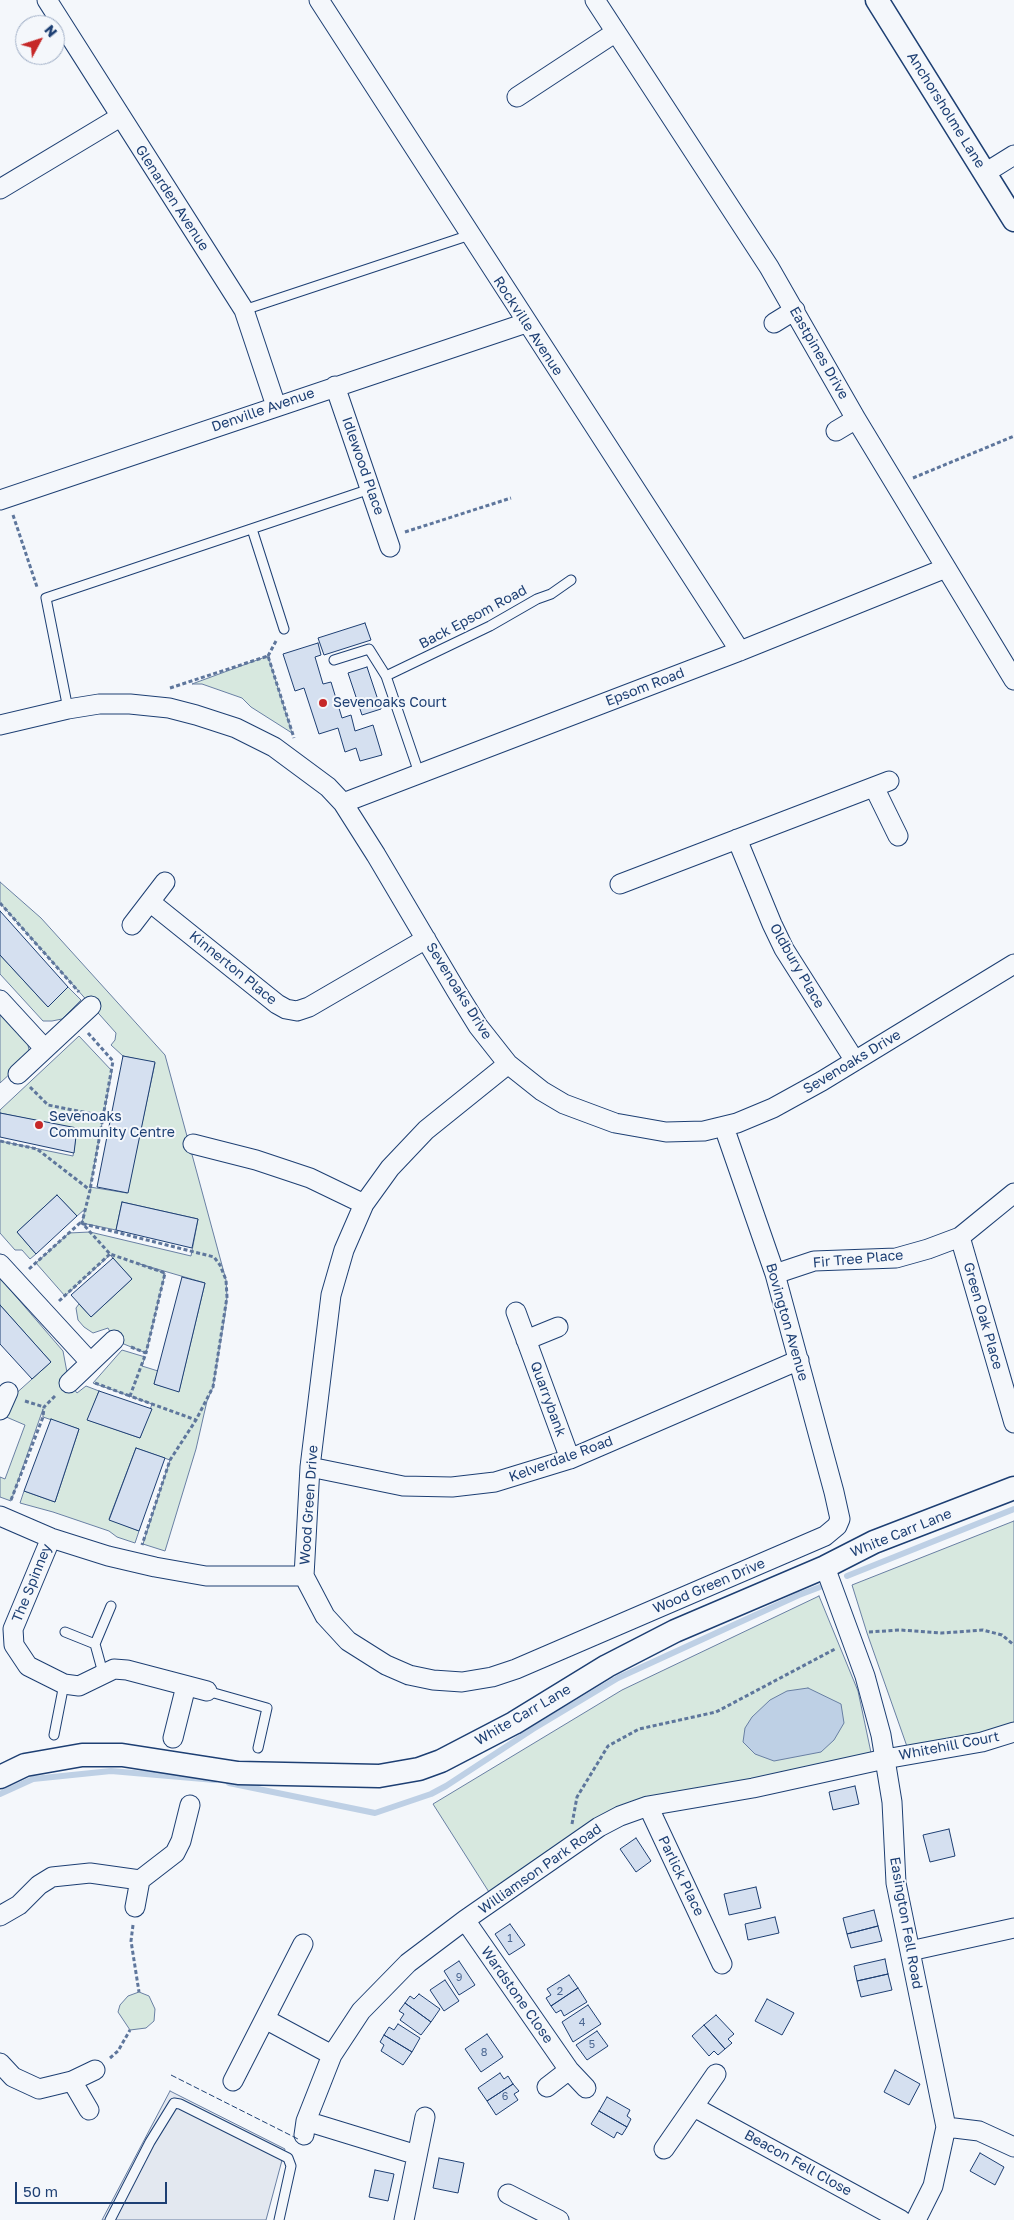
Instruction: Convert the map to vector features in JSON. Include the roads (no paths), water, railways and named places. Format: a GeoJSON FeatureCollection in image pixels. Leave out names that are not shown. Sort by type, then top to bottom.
{"type":"FeatureCollection","features":[{"type":"Feature","properties":{"kind":"street","name":"Glenarden Avenue"},"geometry":{"type":"LineString","coordinates":[[47,0],[244,310],[276,406]]}},
{"type":"Feature","properties":{"kind":"street","name":"Rockville Avenue"},"geometry":{"type":"LineString","coordinates":[[319,0],[526,323],[740,651]]}},
{"type":"Feature","properties":{"kind":"street","name":"Eastpines Drive"},"geometry":{"type":"LineString","coordinates":[[595,0],[769,267],[856,419],[1014,680]]}},
{"type":"Feature","properties":{"kind":"street","name":"Anchorsholme Lane"},"geometry":{"type":"LineString","coordinates":[[877,0],[1014,220]]}},
{"type":"Feature","properties":{"kind":"street"},"geometry":{"type":"LineString","coordinates":[[517,97],[616,32]]}},
{"type":"Feature","properties":{"kind":"street"},"geometry":{"type":"LineString","coordinates":[[0,189],[120,116]]}},
{"type":"Feature","properties":{"kind":"street"},"geometry":{"type":"LineString","coordinates":[[985,173],[1014,155]]}},
{"type":"Feature","properties":{"kind":"street"},"geometry":{"type":"LineString","coordinates":[[774,323],[795,310]]}},
{"type":"Feature","properties":{"kind":"street","name":"Denville Avenue"},"geometry":{"type":"LineString","coordinates":[[4,499],[526,323]]}},
{"type":"Feature","properties":{"kind":"street","name":"Idlewood Place"},"geometry":{"type":"LineString","coordinates":[[335,386],[389,542]]}},
{"type":"Feature","properties":{"kind":"street"},"geometry":{"type":"LineString","coordinates":[[836,431],[856,419]]}},
{"type":"Feature","properties":{"kind":"street","name":"Epsom Road"},"geometry":{"type":"LineString","coordinates":[[343,803],[740,651],[946,568]]}},
{"type":"Feature","properties":{"kind":"street","name":"Sevenoaks Drive"},"geometry":{"type":"LineString","coordinates":[[0,725],[98,704],[130,704],[170,708],[196,714],[255,736],[301,765],[328,787],[343,803],[478,1026],[508,1064],[542,1091],[564,1104],[615,1123],[666,1132],[704,1131],[724,1127],[773,1108],[1012,970]]}},
{"type":"Feature","properties":{"kind":"street"},"geometry":{"type":"LineString","coordinates":[[620,884],[882,784],[899,835]]}},
{"type":"Feature","properties":{"kind":"street","name":"Oldbury Place"},"geometry":{"type":"LineString","coordinates":[[737,840],[784,948],[855,1061]]}},
{"type":"Feature","properties":{"kind":"street"},"geometry":{"type":"LineString","coordinates":[[132,925],[165,882]]}},
{"type":"Feature","properties":{"kind":"street","name":"Kinnerton Place"},"geometry":{"type":"LineString","coordinates":[[150,902],[277,1004],[286,1009],[297,1011],[309,1007],[426,939]]}},
{"type":"Feature","properties":{"kind":"street"},"geometry":{"type":"LineString","coordinates":[[0,1000],[44,1049]]}},
{"type":"Feature","properties":{"kind":"street"},"geometry":{"type":"LineString","coordinates":[[18,1074],[91,1006]]}},
{"type":"Feature","properties":{"kind":"street","name":"Wood Green Drive"},"geometry":{"type":"LineString","coordinates":[[508,1064],[426,1130],[390,1168],[364,1204],[344,1250],[331,1296],[310,1467],[304,1576],[325,1616],[348,1641],[360,1650],[386,1666],[409,1675],[433,1680],[462,1682],[492,1677],[516,1669],[825,1536],[837,1526],[840,1519]]}},
{"type":"Feature","properties":{"kind":"street","name":"Bovington Avenue"},"geometry":{"type":"LineString","coordinates":[[724,1127],[775,1274],[840,1519]]}},
{"type":"Feature","properties":{"kind":"street"},"geometry":{"type":"LineString","coordinates":[[193,1144],[256,1160],[310,1178],[364,1204]]}},
{"type":"Feature","properties":{"kind":"street","name":"Fir Tree Place"},"geometry":{"type":"LineString","coordinates":[[775,1274],[821,1260],[884,1259],[912,1255],[960,1237],[1014,1193]]}},
{"type":"Feature","properties":{"kind":"street","name":"Green Oak Place"},"geometry":{"type":"LineString","coordinates":[[960,1237],[1014,1423]]}},
{"type":"Feature","properties":{"kind":"street"},"geometry":{"type":"LineString","coordinates":[[0,1264],[90,1362]]}},
{"type":"Feature","properties":{"kind":"street","name":"Quarrybank"},"geometry":{"type":"LineString","coordinates":[[516,1312],[570,1459]]}},
{"type":"Feature","properties":{"kind":"street"},"geometry":{"type":"LineString","coordinates":[[526,1340],[558,1327]]}},
{"type":"Feature","properties":{"kind":"street"},"geometry":{"type":"LineString","coordinates":[[73,1379],[114,1340]]}},
{"type":"Feature","properties":{"kind":"street","name":"Kelverdale Road"},"geometry":{"type":"LineString","coordinates":[[310,1467],[403,1486],[452,1487],[495,1482],[570,1459],[798,1360]]}},
{"type":"Feature","properties":{"kind":"street"},"geometry":{"type":"LineString","coordinates":[[0,1410],[8,1392]]}},
{"type":"Feature","properties":{"kind":"street","name":"White Carr Lane"},"geometry":{"type":"LineString","coordinates":[[0,1777],[25,1765],[82,1754],[122,1755],[238,1772],[379,1776],[419,1769],[441,1761],[514,1723],[578,1683],[675,1630],[825,1567],[874,1542],[1014,1488]]}},
{"type":"Feature","properties":{"kind":"street"},"geometry":{"type":"LineString","coordinates":[[2,1517],[51,1538],[137,1563],[206,1576],[304,1576]]}},
{"type":"Feature","properties":{"kind":"street","name":"The Spinney"},"geometry":{"type":"LineString","coordinates":[[51,1538],[7,1627],[14,1645],[28,1666],[64,1684]]}},
{"type":"Feature","properties":{"kind":"street","name":"Easington Fell Road"},"geometry":{"type":"LineString","coordinates":[[825,1567],[873,1703],[892,1802],[896,1883],[946,2128],[933,2186],[916,2220]]}},
{"type":"Feature","properties":{"kind":"street"},"geometry":{"type":"LineString","coordinates":[[64,1684],[79,1686],[114,1669],[128,1670],[207,1691]]}},
{"type":"Feature","properties":{"kind":"street"},"geometry":{"type":"LineString","coordinates":[[173,1738],[186,1686]]}},
{"type":"Feature","properties":{"kind":"street","name":"Whitehill Court"},"geometry":{"type":"LineString","coordinates":[[885,1759],[982,1742],[1014,1732]]}},
{"type":"Feature","properties":{"kind":"street","name":"Williamson Park Road"},"geometry":{"type":"LineString","coordinates":[[417,2155],[305,2128],[332,2055],[361,2011],[408,1963],[465,1920],[575,1843],[620,1816],[648,1806],[753,1788],[885,1759]]}},
{"type":"Feature","properties":{"kind":"street"},"geometry":{"type":"LineString","coordinates":[[135,1907],[140,1880],[175,1853],[181,1841],[190,1805]]}},
{"type":"Feature","properties":{"kind":"street","name":"Parlick Place"},"geometry":{"type":"LineString","coordinates":[[648,1806],[723,1941],[722,1964]]}},
{"type":"Feature","properties":{"kind":"street"},"geometry":{"type":"LineString","coordinates":[[0,1916],[19,1906],[39,1885],[52,1877],[90,1873],[140,1880]]}},
{"type":"Feature","properties":{"kind":"street","name":"Wardstone Close"},"geometry":{"type":"LineString","coordinates":[[465,1920],[569,2070],[586,2088]]}},
{"type":"Feature","properties":{"kind":"street"},"geometry":{"type":"LineString","coordinates":[[910,1951],[1014,1928]]}},
{"type":"Feature","properties":{"kind":"street"},"geometry":{"type":"LineString","coordinates":[[233,2081],[303,1944]]}},
{"type":"Feature","properties":{"kind":"street"},"geometry":{"type":"LineString","coordinates":[[265,2019],[332,2055]]}},
{"type":"Feature","properties":{"kind":"street"},"geometry":{"type":"LineString","coordinates":[[0,2063],[13,2077],[39,2089],[72,2081],[95,2070]]}},
{"type":"Feature","properties":{"kind":"street"},"geometry":{"type":"LineString","coordinates":[[547,2087],[569,2070]]}},
{"type":"Feature","properties":{"kind":"street"},"geometry":{"type":"LineString","coordinates":[[664,2149],[716,2074]]}},
{"type":"Feature","properties":{"kind":"street"},"geometry":{"type":"LineString","coordinates":[[72,2081],[89,2110]]}},
{"type":"Feature","properties":{"kind":"street","name":"Beacon Fell Close"},"geometry":{"type":"LineString","coordinates":[[694,2107],[901,2220]]}},
{"type":"Feature","properties":{"kind":"street"},"geometry":{"type":"LineString","coordinates":[[404,2220],[425,2117]]}},
{"type":"Feature","properties":{"kind":"street"},"geometry":{"type":"LineString","coordinates":[[946,2128],[979,2131],[1014,2146]]}},
{"type":"Feature","properties":{"kind":"street"},"geometry":{"type":"LineString","coordinates":[[508,2194],[558,2220]]}},
{"type":"Feature","properties":{"kind":"lane"},"geometry":{"type":"LineString","coordinates":[[244,310],[470,235]]}},
{"type":"Feature","properties":{"kind":"lane"},"geometry":{"type":"LineString","coordinates":[[68,709],[46,598],[370,489]]}},
{"type":"Feature","properties":{"kind":"lane"},"geometry":{"type":"LineString","coordinates":[[252,529],[284,629]]}},
{"type":"Feature","properties":{"kind":"lane","name":"Back Epsom Road"},"geometry":{"type":"LineString","coordinates":[[386,676],[490,626],[537,599],[551,594],[571,580]]}},
{"type":"Feature","properties":{"kind":"lane"},"geometry":{"type":"LineString","coordinates":[[334,660],[369,649],[386,676],[419,773]]}},
{"type":"Feature","properties":{"kind":"lane"},"geometry":{"type":"LineString","coordinates":[[103,1673],[95,1644],[111,1606]]}},
{"type":"Feature","properties":{"kind":"lane"},"geometry":{"type":"LineString","coordinates":[[65,1632],[95,1644]]}},
{"type":"Feature","properties":{"kind":"lane"},"geometry":{"type":"LineString","coordinates":[[54,1735],[64,1684]]}},
{"type":"Feature","properties":{"kind":"lane"},"geometry":{"type":"LineString","coordinates":[[207,1691],[267,1708],[258,1748]]}},
{"type":"Feature","properties":{"kind":"lane"},"geometry":{"type":"LineString","coordinates":[[110,2220],[150,2142],[174,2103],[180,2104],[288,2158],[291,2166],[279,2220]]}},
{"type":"Feature","properties":{"kind":"water"},"geometry":{"type":"Polygon","coordinates":[[[808,1688],[841,1704],[844,1723],[834,1740],[821,1752],[774,1761],[755,1754],[743,1742],[745,1728],[752,1717],[770,1700],[787,1691],[808,1688]]]}},
{"type":"Feature","properties":{"kind":"waterway"},"geometry":{"type":"LineString","coordinates":[[847,1576],[1014,1509]]}},
{"type":"Feature","properties":{"kind":"waterway"},"geometry":{"type":"LineString","coordinates":[[229,1783],[375,1813],[431,1794],[446,1786],[533,1729],[618,1678],[820,1587]]}},
{"type":"Feature","properties":{"kind":"waterway"},"geometry":{"type":"LineString","coordinates":[[0,1794],[33,1779],[111,1771],[215,1780]]}},
{"type":"Feature","properties":{"kind":"place","name":"Sevenoaks Court"},"geometry":{"type":"Point","coordinates":[323,703]}},
{"type":"Feature","properties":{"kind":"place","name":"Sevenoaks Community Centre"},"geometry":{"type":"Point","coordinates":[39,1125]}}]}
